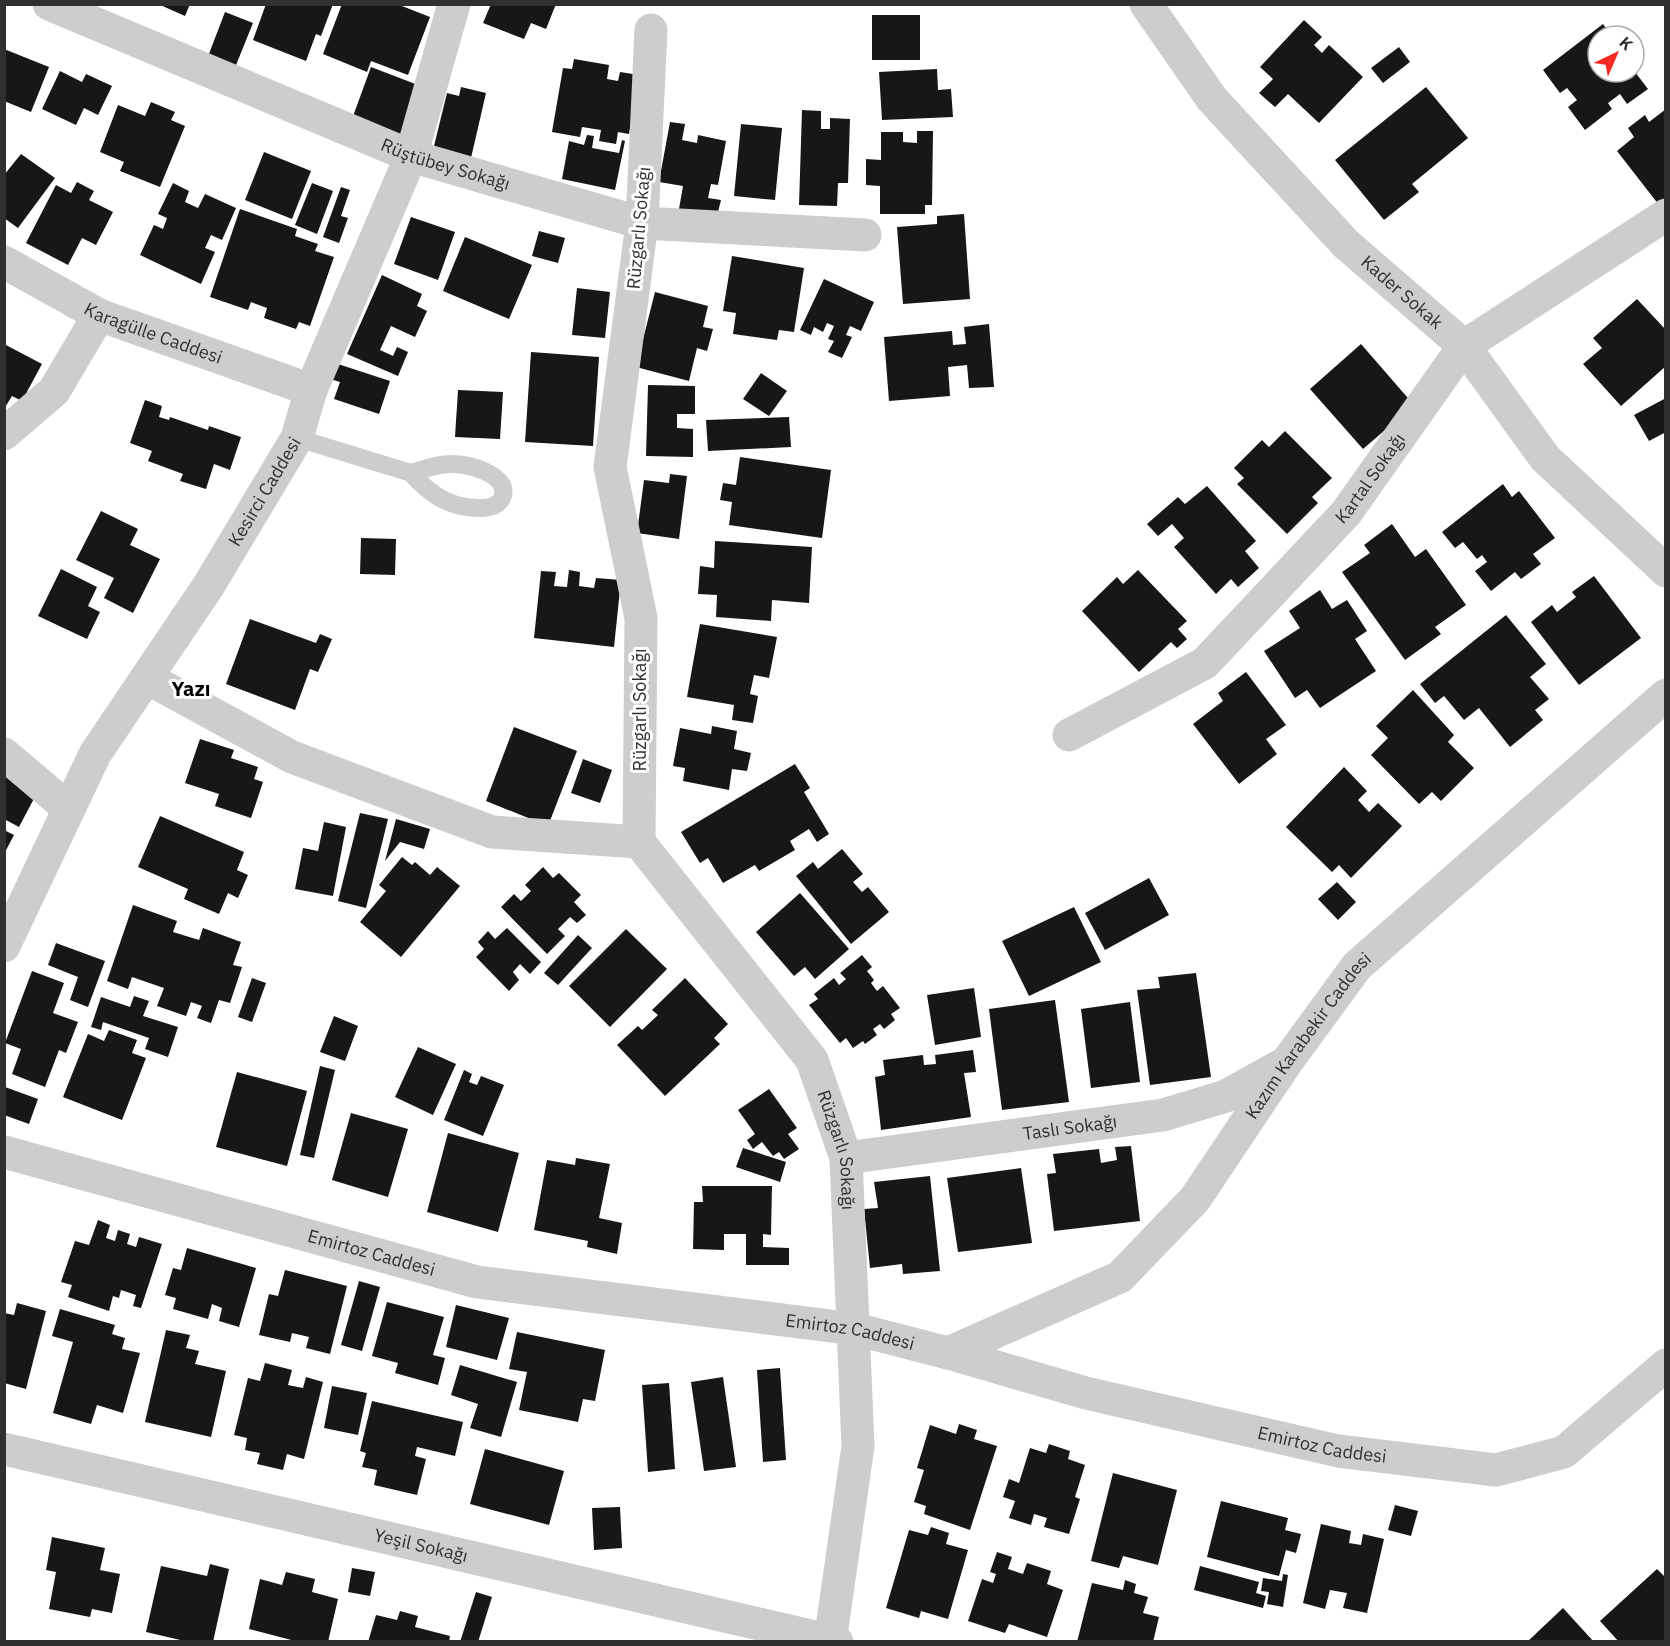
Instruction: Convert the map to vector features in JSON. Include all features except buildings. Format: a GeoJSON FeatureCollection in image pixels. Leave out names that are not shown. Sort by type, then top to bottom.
{"type":"FeatureCollection","features":[{"type":"Feature","properties":{"kind":"street","name":"Rüştübey Sokağı"},"geometry":{"type":"LineString","coordinates":[[49,4],[411,156],[642,223],[864,235]]}},
{"type":"Feature","properties":{"kind":"street","name":"Kesirci Caddesi"},"geometry":{"type":"LineString","coordinates":[[4,946],[95,754],[209,585],[297,438],[311,390],[411,156],[454,4]]}},
{"type":"Feature","properties":{"kind":"street","name":"Kader Sokak"},"geometry":{"type":"LineString","coordinates":[[1146,4],[1212,99],[1338,235],[1464,346],[1545,458],[1665,571]]}},
{"type":"Feature","properties":{"kind":"street","name":"Rüzgarlı Sokağı"},"geometry":{"type":"LineString","coordinates":[[651,30],[642,223],[610,467],[641,618],[639,842],[812,1060],[846,1158],[855,1329],[858,1446],[832,1641]]}},
{"type":"Feature","properties":{"kind":"street","name":"Kartal Sokağı"},"geometry":{"type":"LineString","coordinates":[[1069,735],[1204,663],[1346,513],[1464,346],[1665,215]]}},
{"type":"Feature","properties":{"kind":"street","name":"Karagülle Caddesi"},"geometry":{"type":"LineString","coordinates":[[4,262],[99,315],[311,390]]}},
{"type":"Feature","properties":{"kind":"street"},"geometry":{"type":"LineString","coordinates":[[4,434],[54,392],[99,315]]}},
{"type":"Feature","properties":{"kind":"street"},"geometry":{"type":"LineString","coordinates":[[147,678],[292,757],[492,832],[639,842]]}},
{"type":"Feature","properties":{"kind":"street","name":"Kazım Karabekir Caddesi"},"geometry":{"type":"LineString","coordinates":[[948,1353],[1120,1276],[1195,1199],[1286,1063],[1357,966],[1665,695]]}},
{"type":"Feature","properties":{"kind":"street"},"geometry":{"type":"LineString","coordinates":[[4,754],[69,809]]}},
{"type":"Feature","properties":{"kind":"street","name":"Taslı Sokağı"},"geometry":{"type":"LineString","coordinates":[[846,1158],[1163,1115],[1226,1096],[1286,1063]]}},
{"type":"Feature","properties":{"kind":"street","name":"Emirtoz Caddesi"},"geometry":{"type":"LineString","coordinates":[[4,1152],[477,1282],[855,1329],[1086,1393],[1338,1451],[1496,1470],[1564,1452],[1665,1365]]}},
{"type":"Feature","properties":{"kind":"street","name":"Yeşil Sokağı"},"geometry":{"type":"LineString","coordinates":[[4,1449],[832,1641]]}},
{"type":"Feature","properties":{"kind":"lane"},"geometry":{"type":"LineString","coordinates":[[297,438],[411,473]]}},
{"type":"Feature","properties":{"kind":"district","name":"Yazı"},"geometry":{"type":"Point","coordinates":[191,689]}}]}
